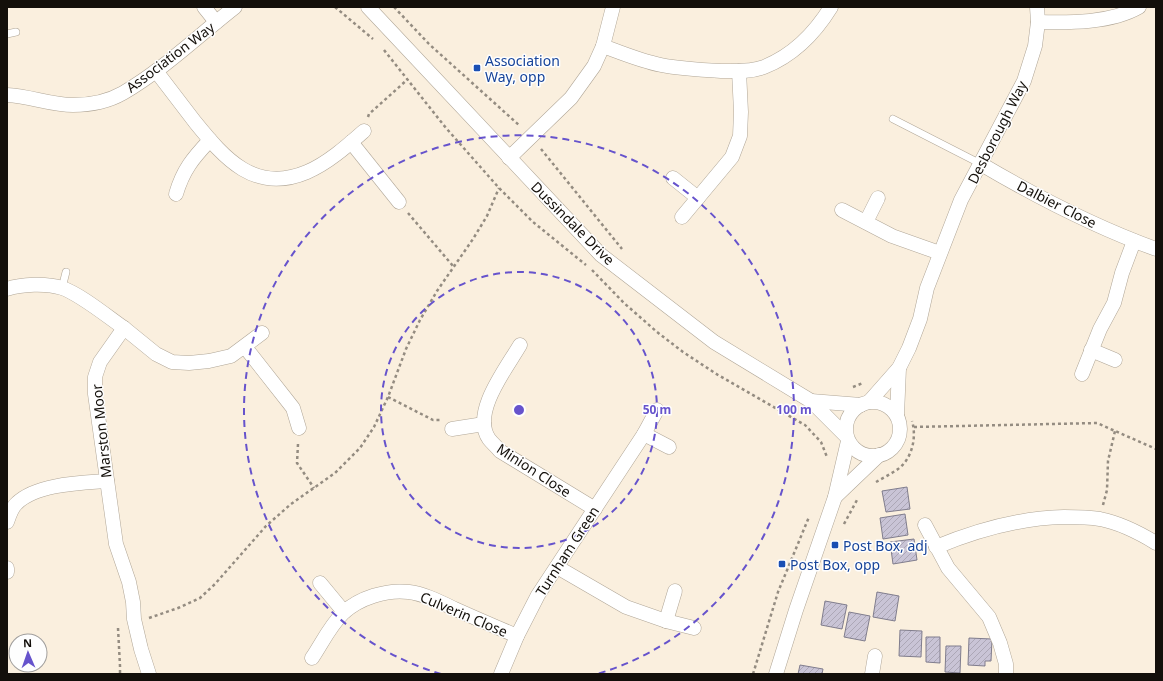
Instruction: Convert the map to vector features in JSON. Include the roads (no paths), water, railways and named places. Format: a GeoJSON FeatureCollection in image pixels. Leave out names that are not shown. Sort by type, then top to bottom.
{"type":"FeatureCollection","features":[{"type":"Feature","properties":{"kind":"street"},"geometry":{"type":"LineString","coordinates":[[204,7],[216,22]]}},
{"type":"Feature","properties":{"kind":"street","name":"Association Way"},"geometry":{"type":"LineString","coordinates":[[7,95],[18,95],[48,102],[74,105],[101,102],[122,94],[156,71],[235,7]]}},
{"type":"Feature","properties":{"kind":"street","name":"Dussindale Drive"},"geometry":{"type":"LineString","coordinates":[[368,7],[601,255],[714,342],[811,400],[860,453],[867,456],[879,455]]}},
{"type":"Feature","properties":{"kind":"street"},"geometry":{"type":"LineString","coordinates":[[509,158],[530,136],[571,98],[594,66],[603,46],[613,7]]}},
{"type":"Feature","properties":{"kind":"street"},"geometry":{"type":"LineString","coordinates":[[603,46],[661,65],[700,70],[739,71],[764,67],[787,55],[809,38],[831,7]]}},
{"type":"Feature","properties":{"kind":"street","name":"Desborough Way"},"geometry":{"type":"LineString","coordinates":[[865,403],[899,368],[909,348],[920,319],[927,288],[961,200],[1024,81],[1035,46],[1038,22],[1037,7]]}},
{"type":"Feature","properties":{"kind":"street"},"geometry":{"type":"LineString","coordinates":[[1038,22],[1108,19],[1139,7]]}},
{"type":"Feature","properties":{"kind":"street"},"geometry":{"type":"LineString","coordinates":[[156,71],[210,140],[227,158],[239,168],[254,174],[272,179],[289,177],[307,172],[325,162],[364,131]]}},
{"type":"Feature","properties":{"kind":"street"},"geometry":{"type":"LineString","coordinates":[[682,217],[732,157],[740,136],[741,112],[739,71]]}},
{"type":"Feature","properties":{"kind":"street"},"geometry":{"type":"LineString","coordinates":[[176,194],[184,171],[194,156],[210,140]]}},
{"type":"Feature","properties":{"kind":"street"},"geometry":{"type":"LineString","coordinates":[[351,142],[399,202]]}},
{"type":"Feature","properties":{"kind":"street","name":"Dalbier Close"},"geometry":{"type":"LineString","coordinates":[[981,164],[1077,216],[1134,241],[1156,248]]}},
{"type":"Feature","properties":{"kind":"street"},"geometry":{"type":"LineString","coordinates":[[673,178],[698,198]]}},
{"type":"Feature","properties":{"kind":"street"},"geometry":{"type":"LineString","coordinates":[[866,222],[878,198]]}},
{"type":"Feature","properties":{"kind":"street"},"geometry":{"type":"LineString","coordinates":[[842,210],[892,236],[940,253]]}},
{"type":"Feature","properties":{"kind":"street"},"geometry":{"type":"LineString","coordinates":[[1082,374],[1100,329],[1114,303],[1122,273],[1134,241]]}},
{"type":"Feature","properties":{"kind":"street"},"geometry":{"type":"LineString","coordinates":[[7,289],[16,286],[37,285],[62,288],[80,297],[124,328],[156,354],[172,362],[189,363],[209,361],[231,356],[262,333]]}},
{"type":"Feature","properties":{"kind":"street","name":"Marston Moor"},"geometry":{"type":"LineString","coordinates":[[124,328],[103,357],[96,377],[95,394],[116,544],[129,582],[133,602],[134,619],[149,674]]}},
{"type":"Feature","properties":{"kind":"street"},"geometry":{"type":"LineString","coordinates":[[452,429],[484,424],[484,410],[490,396],[520,345]]}},
{"type":"Feature","properties":{"kind":"street"},"geometry":{"type":"LineString","coordinates":[[245,347],[293,408],[299,428]]}},
{"type":"Feature","properties":{"kind":"street"},"geometry":{"type":"LineString","coordinates":[[1092,350],[1115,360]]}},
{"type":"Feature","properties":{"kind":"street","name":"Desborough Way"},"geometry":{"type":"LineString","coordinates":[[899,368],[904,415]]}},
{"type":"Feature","properties":{"kind":"street","name":"Dussindale Drive"},"geometry":{"type":"LineString","coordinates":[[811,400],[880,403],[885,404],[904,415]]}},
{"type":"Feature","properties":{"kind":"street"},"geometry":{"type":"LineString","coordinates":[[776,674],[796,610],[835,497],[847,439],[846,422],[854,409],[865,403]]}},
{"type":"Feature","properties":{"kind":"street","name":"Turnham Green"},"geometry":{"type":"LineString","coordinates":[[501,674],[517,636],[538,595],[644,434],[657,410]]}},
{"type":"Feature","properties":{"kind":"street"},"geometry":{"type":"LineString","coordinates":[[835,497],[879,455],[891,450],[898,439],[900,426],[904,415]]}},
{"type":"Feature","properties":{"kind":"street","name":"Minion Close"},"geometry":{"type":"LineString","coordinates":[[484,424],[489,439],[500,450],[594,509]]}},
{"type":"Feature","properties":{"kind":"street"},"geometry":{"type":"LineString","coordinates":[[644,434],[669,447]]}},
{"type":"Feature","properties":{"kind":"street"},"geometry":{"type":"LineString","coordinates":[[7,522],[16,504],[26,496],[53,487],[107,480]]}},
{"type":"Feature","properties":{"kind":"street"},"geometry":{"type":"LineString","coordinates":[[936,547],[957,538],[993,527],[1026,520],[1084,517],[1099,519],[1130,528],[1156,543]]}},
{"type":"Feature","properties":{"kind":"street"},"geometry":{"type":"LineString","coordinates":[[925,524],[948,568],[989,617],[1006,664],[1006,674]]}},
{"type":"Feature","properties":{"kind":"street"},"geometry":{"type":"LineString","coordinates":[[557,567],[626,607],[666,622],[694,628]]}},
{"type":"Feature","properties":{"kind":"street"},"geometry":{"type":"LineString","coordinates":[[320,583],[344,612]]}},
{"type":"Feature","properties":{"kind":"street"},"geometry":{"type":"LineString","coordinates":[[666,622],[675,590]]}},
{"type":"Feature","properties":{"kind":"street","name":"Culverin Close"},"geometry":{"type":"LineString","coordinates":[[312,658],[333,623],[344,612],[355,604],[390,592],[408,592],[425,596],[517,636]]}},
{"type":"Feature","properties":{"kind":"street","name":"Marston Moor"},"geometry":{"type":"LineString","coordinates":[[138,674],[141,649]]}},
{"type":"Feature","properties":{"kind":"street"},"geometry":{"type":"LineString","coordinates":[[872,674],[875,656]]}},
{"type":"Feature","properties":{"kind":"lane"},"geometry":{"type":"LineString","coordinates":[[7,34],[16,32]]}},
{"type":"Feature","properties":{"kind":"lane"},"geometry":{"type":"LineString","coordinates":[[893,119],[981,164]]}},
{"type":"Feature","properties":{"kind":"lane"},"geometry":{"type":"LineString","coordinates":[[62,288],[66,272]]}},
{"type":"Feature","properties":{"kind":"place","name":"Association Way, opp"},"geometry":{"type":"Point","coordinates":[477,68]}},
{"type":"Feature","properties":{"kind":"place","name":"Post Box, adj"},"geometry":{"type":"Point","coordinates":[835,545]}},
{"type":"Feature","properties":{"kind":"place","name":"Post Box, opp"},"geometry":{"type":"Point","coordinates":[782,564]}}]}
